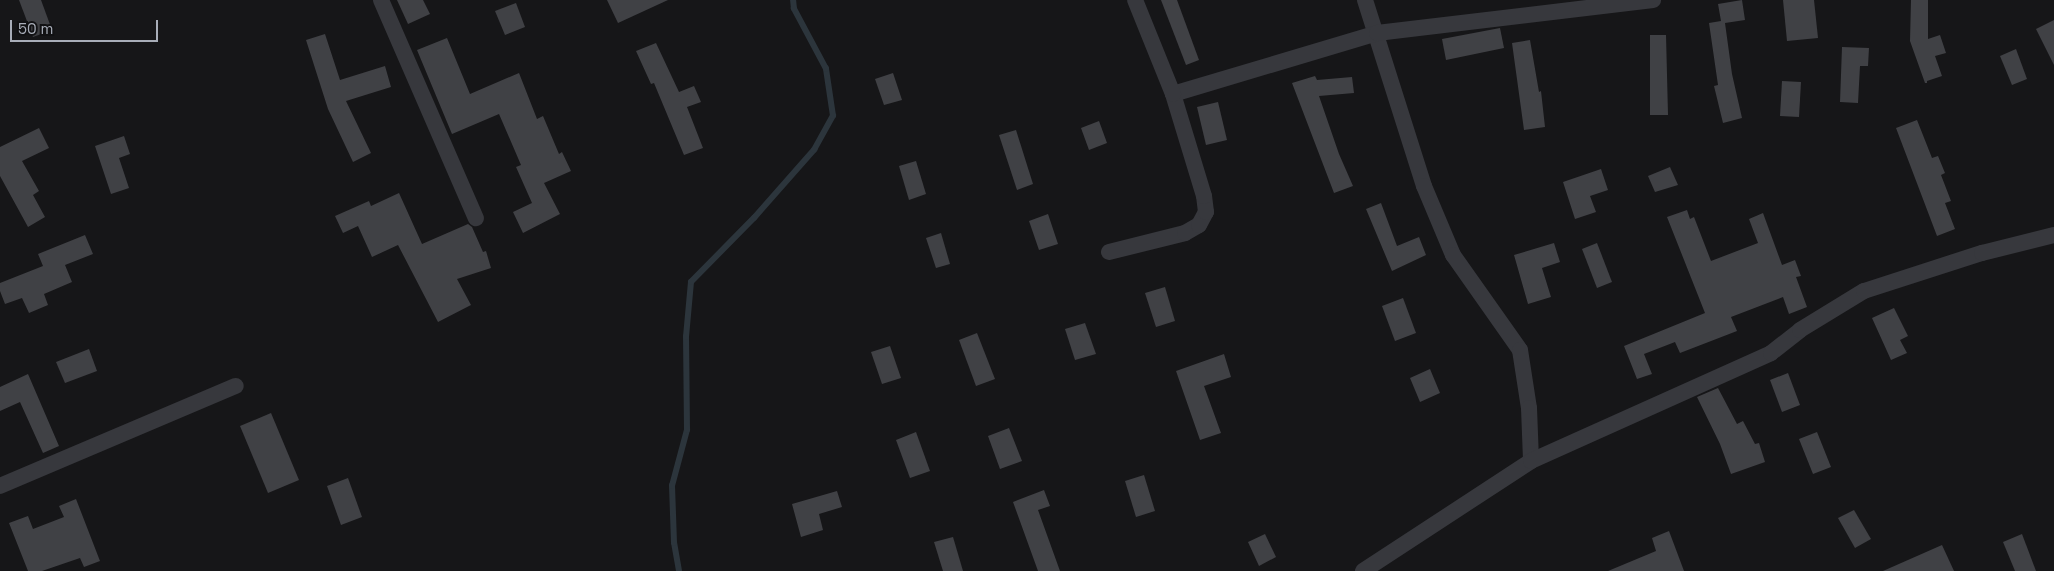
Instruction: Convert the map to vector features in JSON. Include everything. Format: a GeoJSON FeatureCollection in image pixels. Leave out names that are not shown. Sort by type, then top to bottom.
{"type":"FeatureCollection","features":[{"type":"Feature","properties":{"kind":"street"},"geometry":{"type":"LineString","coordinates":[[381,0],[476,218]]}},
{"type":"Feature","properties":{"kind":"street"},"geometry":{"type":"LineString","coordinates":[[1109,252],[1184,233],[1199,225],[1206,212],[1204,196],[1173,94],[1135,0]]}},
{"type":"Feature","properties":{"kind":"street"},"geometry":{"type":"LineString","coordinates":[[1366,0],[1424,186],[1453,255],[1520,350],[1529,408],[1531,461]]}},
{"type":"Feature","properties":{"kind":"street"},"geometry":{"type":"LineString","coordinates":[[1173,94],[1377,33],[1653,0]]}},
{"type":"Feature","properties":{"kind":"street"},"geometry":{"type":"LineString","coordinates":[[1363,571],[1531,461],[1771,353],[1800,330],[1864,291],[1982,253],[2054,235]]}},
{"type":"Feature","properties":{"kind":"street"},"geometry":{"type":"LineString","coordinates":[[0,486],[236,386]]}},
{"type":"Feature","properties":{"kind":"building"},"geometry":{"type":"Polygon","coordinates":[[[19,0],[41,0],[52,30],[33,37],[19,0]]]}},
{"type":"Feature","properties":{"kind":"building"},"geometry":{"type":"Polygon","coordinates":[[[397,0],[423,0],[430,14],[408,24],[397,0]]]}},
{"type":"Feature","properties":{"kind":"building"},"geometry":{"type":"Polygon","coordinates":[[[607,0],[668,0],[618,23],[607,0]]]}},
{"type":"Feature","properties":{"kind":"building"},"geometry":{"type":"Polygon","coordinates":[[[1161,0],[1177,0],[1199,60],[1186,65],[1161,0]]]}},
{"type":"Feature","properties":{"kind":"building"},"geometry":{"type":"Polygon","coordinates":[[[1742,0],[1745,20],[1725,23],[1732,74],[1742,118],[1723,123],[1714,86],[1718,85],[1709,23],[1721,21],[1718,4],[1742,0]]]}},
{"type":"Feature","properties":{"kind":"building"},"geometry":{"type":"Polygon","coordinates":[[[1783,0],[1814,0],[1818,38],[1787,41],[1783,0]]]}},
{"type":"Feature","properties":{"kind":"building"},"geometry":{"type":"Polygon","coordinates":[[[1911,0],[1928,0],[1928,39],[1940,35],[1946,53],[1935,56],[1942,76],[1927,81],[1927,83],[1925,83],[1910,41],[1911,0]]]}},
{"type":"Feature","properties":{"kind":"building"},"geometry":{"type":"Polygon","coordinates":[[[516,3],[525,27],[505,35],[495,11],[516,3]]]}},
{"type":"Feature","properties":{"kind":"building"},"geometry":{"type":"Polygon","coordinates":[[[2054,20],[2054,65],[2036,29],[2054,20]]]}},
{"type":"Feature","properties":{"kind":"building"},"geometry":{"type":"Polygon","coordinates":[[[1500,28],[1504,48],[1446,60],[1442,39],[1500,28]]]}},
{"type":"Feature","properties":{"kind":"building"},"geometry":{"type":"Polygon","coordinates":[[[325,34],[340,80],[385,66],[391,87],[346,101],[371,153],[353,162],[328,109],[306,40],[325,34]]]}},
{"type":"Feature","properties":{"kind":"building"},"geometry":{"type":"Polygon","coordinates":[[[1650,35],[1666,35],[1668,115],[1650,115],[1650,35]]]}},
{"type":"Feature","properties":{"kind":"building"},"geometry":{"type":"Polygon","coordinates":[[[447,38],[470,94],[519,73],[537,119],[543,116],[559,154],[562,152],[571,171],[544,183],[560,214],[523,233],[513,212],[532,203],[516,167],[521,165],[499,114],[452,134],[417,50],[447,38]]]}},
{"type":"Feature","properties":{"kind":"building"},"geometry":{"type":"Polygon","coordinates":[[[1530,40],[1539,92],[1541,91],[1545,127],[1524,130],[1512,43],[1530,40]]]}},
{"type":"Feature","properties":{"kind":"building"},"geometry":{"type":"Polygon","coordinates":[[[656,43],[679,92],[694,86],[701,102],[687,107],[703,148],[684,155],[654,83],[651,84],[636,51],[656,43]]]}},
{"type":"Feature","properties":{"kind":"building"},"geometry":{"type":"Polygon","coordinates":[[[1842,47],[1869,48],[1868,66],[1860,66],[1858,103],[1840,102],[1842,47]]]}},
{"type":"Feature","properties":{"kind":"building"},"geometry":{"type":"Polygon","coordinates":[[[2016,49],[2027,79],[2012,85],[2000,56],[2016,49]]]}},
{"type":"Feature","properties":{"kind":"building"},"geometry":{"type":"Polygon","coordinates":[[[893,73],[902,100],[884,105],[875,79],[893,73]]]}},
{"type":"Feature","properties":{"kind":"building"},"geometry":{"type":"Polygon","coordinates":[[[1315,76],[1317,80],[1352,77],[1354,93],[1319,96],[1339,154],[1353,186],[1334,193],[1292,83],[1315,76]]]}},
{"type":"Feature","properties":{"kind":"building"},"geometry":{"type":"Polygon","coordinates":[[[1782,81],[1801,82],[1799,117],[1780,116],[1782,81]]]}},
{"type":"Feature","properties":{"kind":"building"},"geometry":{"type":"Polygon","coordinates":[[[1218,102],[1227,140],[1206,145],[1197,107],[1218,102]]]}},
{"type":"Feature","properties":{"kind":"building"},"geometry":{"type":"Polygon","coordinates":[[[1917,120],[1932,158],[1938,156],[1945,173],[1941,175],[1951,201],[1945,203],[1955,229],[1937,236],[1896,128],[1917,120]]]}},
{"type":"Feature","properties":{"kind":"building"},"geometry":{"type":"Polygon","coordinates":[[[1099,121],[1107,143],[1089,150],[1081,128],[1099,121]]]}},
{"type":"Feature","properties":{"kind":"building"},"geometry":{"type":"Polygon","coordinates":[[[39,128],[49,148],[22,161],[39,191],[33,195],[45,217],[28,227],[0,176],[0,147],[39,128]]]}},
{"type":"Feature","properties":{"kind":"building"},"geometry":{"type":"Polygon","coordinates":[[[1016,130],[1033,184],[1017,190],[999,135],[1016,130]]]}},
{"type":"Feature","properties":{"kind":"building"},"geometry":{"type":"Polygon","coordinates":[[[124,136],[130,154],[119,158],[129,188],[111,194],[95,146],[124,136]]]}},
{"type":"Feature","properties":{"kind":"building"},"geometry":{"type":"Polygon","coordinates":[[[916,161],[926,194],[909,200],[899,166],[916,161]]]}},
{"type":"Feature","properties":{"kind":"building"},"geometry":{"type":"Polygon","coordinates":[[[1670,167],[1678,185],[1655,192],[1648,176],[1670,167]]]}},
{"type":"Feature","properties":{"kind":"building"},"geometry":{"type":"Polygon","coordinates":[[[1601,169],[1608,190],[1590,196],[1596,212],[1575,219],[1563,182],[1601,169]]]}},
{"type":"Feature","properties":{"kind":"building"},"geometry":{"type":"Polygon","coordinates":[[[399,193],[422,244],[468,224],[472,227],[483,252],[486,251],[491,268],[457,279],[471,305],[438,322],[398,245],[372,257],[358,226],[343,233],[335,216],[369,201],[371,206],[399,193]]]}},
{"type":"Feature","properties":{"kind":"building"},"geometry":{"type":"Polygon","coordinates":[[[1381,203],[1397,246],[1419,237],[1426,255],[1392,271],[1366,209],[1381,203]]]}},
{"type":"Feature","properties":{"kind":"building"},"geometry":{"type":"Polygon","coordinates":[[[1687,210],[1690,219],[1694,217],[1711,261],[1758,243],[1749,219],[1763,213],[1782,265],[1795,260],[1801,276],[1796,277],[1807,307],[1789,314],[1783,297],[1731,317],[1737,331],[1680,353],[1675,342],[1644,354],[1652,374],[1637,379],[1624,346],[1705,313],[1667,217],[1687,210]]]}},
{"type":"Feature","properties":{"kind":"building"},"geometry":{"type":"Polygon","coordinates":[[[1048,214],[1058,244],[1039,250],[1029,221],[1048,214]]]}},
{"type":"Feature","properties":{"kind":"building"},"geometry":{"type":"Polygon","coordinates":[[[941,233],[950,264],[936,268],[926,238],[941,233]]]}},
{"type":"Feature","properties":{"kind":"building"},"geometry":{"type":"Polygon","coordinates":[[[85,235],[93,254],[65,265],[72,282],[44,294],[48,305],[29,313],[22,298],[5,304],[0,291],[0,283],[43,266],[38,254],[85,235]]]}},
{"type":"Feature","properties":{"kind":"building"},"geometry":{"type":"Polygon","coordinates":[[[1554,243],[1560,262],[1542,268],[1551,297],[1528,304],[1514,255],[1554,243]]]}},
{"type":"Feature","properties":{"kind":"building"},"geometry":{"type":"Polygon","coordinates":[[[1597,243],[1612,282],[1597,288],[1582,249],[1597,243]]]}},
{"type":"Feature","properties":{"kind":"building"},"geometry":{"type":"Polygon","coordinates":[[[1165,287],[1175,321],[1156,327],[1145,293],[1165,287]]]}},
{"type":"Feature","properties":{"kind":"building"},"geometry":{"type":"Polygon","coordinates":[[[1403,298],[1416,333],[1395,341],[1382,306],[1403,298]]]}},
{"type":"Feature","properties":{"kind":"building"},"geometry":{"type":"Polygon","coordinates":[[[1894,308],[1908,336],[1900,340],[1907,353],[1891,360],[1872,318],[1894,308]]]}},
{"type":"Feature","properties":{"kind":"building"},"geometry":{"type":"Polygon","coordinates":[[[1085,323],[1096,354],[1075,360],[1065,329],[1085,323]]]}},
{"type":"Feature","properties":{"kind":"building"},"geometry":{"type":"Polygon","coordinates":[[[977,333],[995,379],[976,386],[959,340],[977,333]]]}},
{"type":"Feature","properties":{"kind":"building"},"geometry":{"type":"Polygon","coordinates":[[[890,346],[901,378],[882,384],[871,352],[890,346]]]}},
{"type":"Feature","properties":{"kind":"building"},"geometry":{"type":"Polygon","coordinates":[[[89,349],[97,371],[65,383],[56,362],[89,349]]]}},
{"type":"Feature","properties":{"kind":"building"},"geometry":{"type":"Polygon","coordinates":[[[1224,354],[1231,377],[1204,386],[1221,433],[1200,440],[1176,371],[1224,354]]]}},
{"type":"Feature","properties":{"kind":"building"},"geometry":{"type":"Polygon","coordinates":[[[1430,369],[1440,393],[1420,402],[1410,378],[1430,369]]]}},
{"type":"Feature","properties":{"kind":"building"},"geometry":{"type":"Polygon","coordinates":[[[1788,373],[1800,405],[1782,412],[1770,380],[1788,373]]]}},
{"type":"Feature","properties":{"kind":"building"},"geometry":{"type":"Polygon","coordinates":[[[28,374],[59,446],[43,453],[20,402],[0,411],[0,387],[28,374]]]}},
{"type":"Feature","properties":{"kind":"building"},"geometry":{"type":"Polygon","coordinates":[[[1718,388],[1737,424],[1743,421],[1755,444],[1759,443],[1765,462],[1731,474],[1720,444],[1697,397],[1718,388]]]}},
{"type":"Feature","properties":{"kind":"building"},"geometry":{"type":"Polygon","coordinates":[[[271,413],[299,480],[268,493],[240,426],[271,413]]]}},
{"type":"Feature","properties":{"kind":"building"},"geometry":{"type":"Polygon","coordinates":[[[1009,428],[1022,461],[1000,469],[988,436],[1009,428]]]}},
{"type":"Feature","properties":{"kind":"building"},"geometry":{"type":"Polygon","coordinates":[[[916,432],[930,471],[910,478],[896,440],[916,432]]]}},
{"type":"Feature","properties":{"kind":"building"},"geometry":{"type":"Polygon","coordinates":[[[1817,432],[1831,467],[1813,474],[1799,439],[1817,432]]]}},
{"type":"Feature","properties":{"kind":"building"},"geometry":{"type":"Polygon","coordinates":[[[1144,475],[1155,511],[1136,517],[1125,481],[1144,475]]]}},
{"type":"Feature","properties":{"kind":"building"},"geometry":{"type":"Polygon","coordinates":[[[348,478],[362,517],[341,525],[327,486],[348,478]]]}},
{"type":"Feature","properties":{"kind":"building"},"geometry":{"type":"Polygon","coordinates":[[[1044,490],[1050,506],[1038,510],[1060,571],[1038,571],[1013,502],[1044,490]]]}},
{"type":"Feature","properties":{"kind":"building"},"geometry":{"type":"Polygon","coordinates":[[[837,491],[842,507],[819,514],[823,530],[801,537],[792,504],[837,491]]]}},
{"type":"Feature","properties":{"kind":"building"},"geometry":{"type":"Polygon","coordinates":[[[76,499],[100,561],[84,567],[80,558],[42,571],[28,571],[9,523],[28,516],[33,529],[64,517],[59,506],[76,499]]]}},
{"type":"Feature","properties":{"kind":"building"},"geometry":{"type":"Polygon","coordinates":[[[1854,510],[1871,539],[1855,548],[1838,518],[1854,510]]]}},
{"type":"Feature","properties":{"kind":"building"},"geometry":{"type":"Polygon","coordinates":[[[1669,531],[1684,571],[1608,571],[1656,551],[1652,538],[1669,531]]]}},
{"type":"Feature","properties":{"kind":"building"},"geometry":{"type":"Polygon","coordinates":[[[1265,534],[1276,557],[1259,566],[1248,542],[1265,534]]]}},
{"type":"Feature","properties":{"kind":"building"},"geometry":{"type":"Polygon","coordinates":[[[2022,534],[2036,571],[2015,571],[2003,542],[2022,534]]]}},
{"type":"Feature","properties":{"kind":"building"},"geometry":{"type":"Polygon","coordinates":[[[953,537],[963,571],[943,571],[934,542],[953,537]]]}},
{"type":"Feature","properties":{"kind":"building"},"geometry":{"type":"Polygon","coordinates":[[[1942,545],[1954,571],[1883,571],[1942,545]]]}},
{"type":"Feature","properties":{"kind":"waterway"},"geometry":{"type":"LineString","coordinates":[[679,571],[674,543],[672,486],[687,430],[686,337],[691,282],[754,218],[814,150],[833,116],[826,69],[794,9],[793,0]]}}]}
